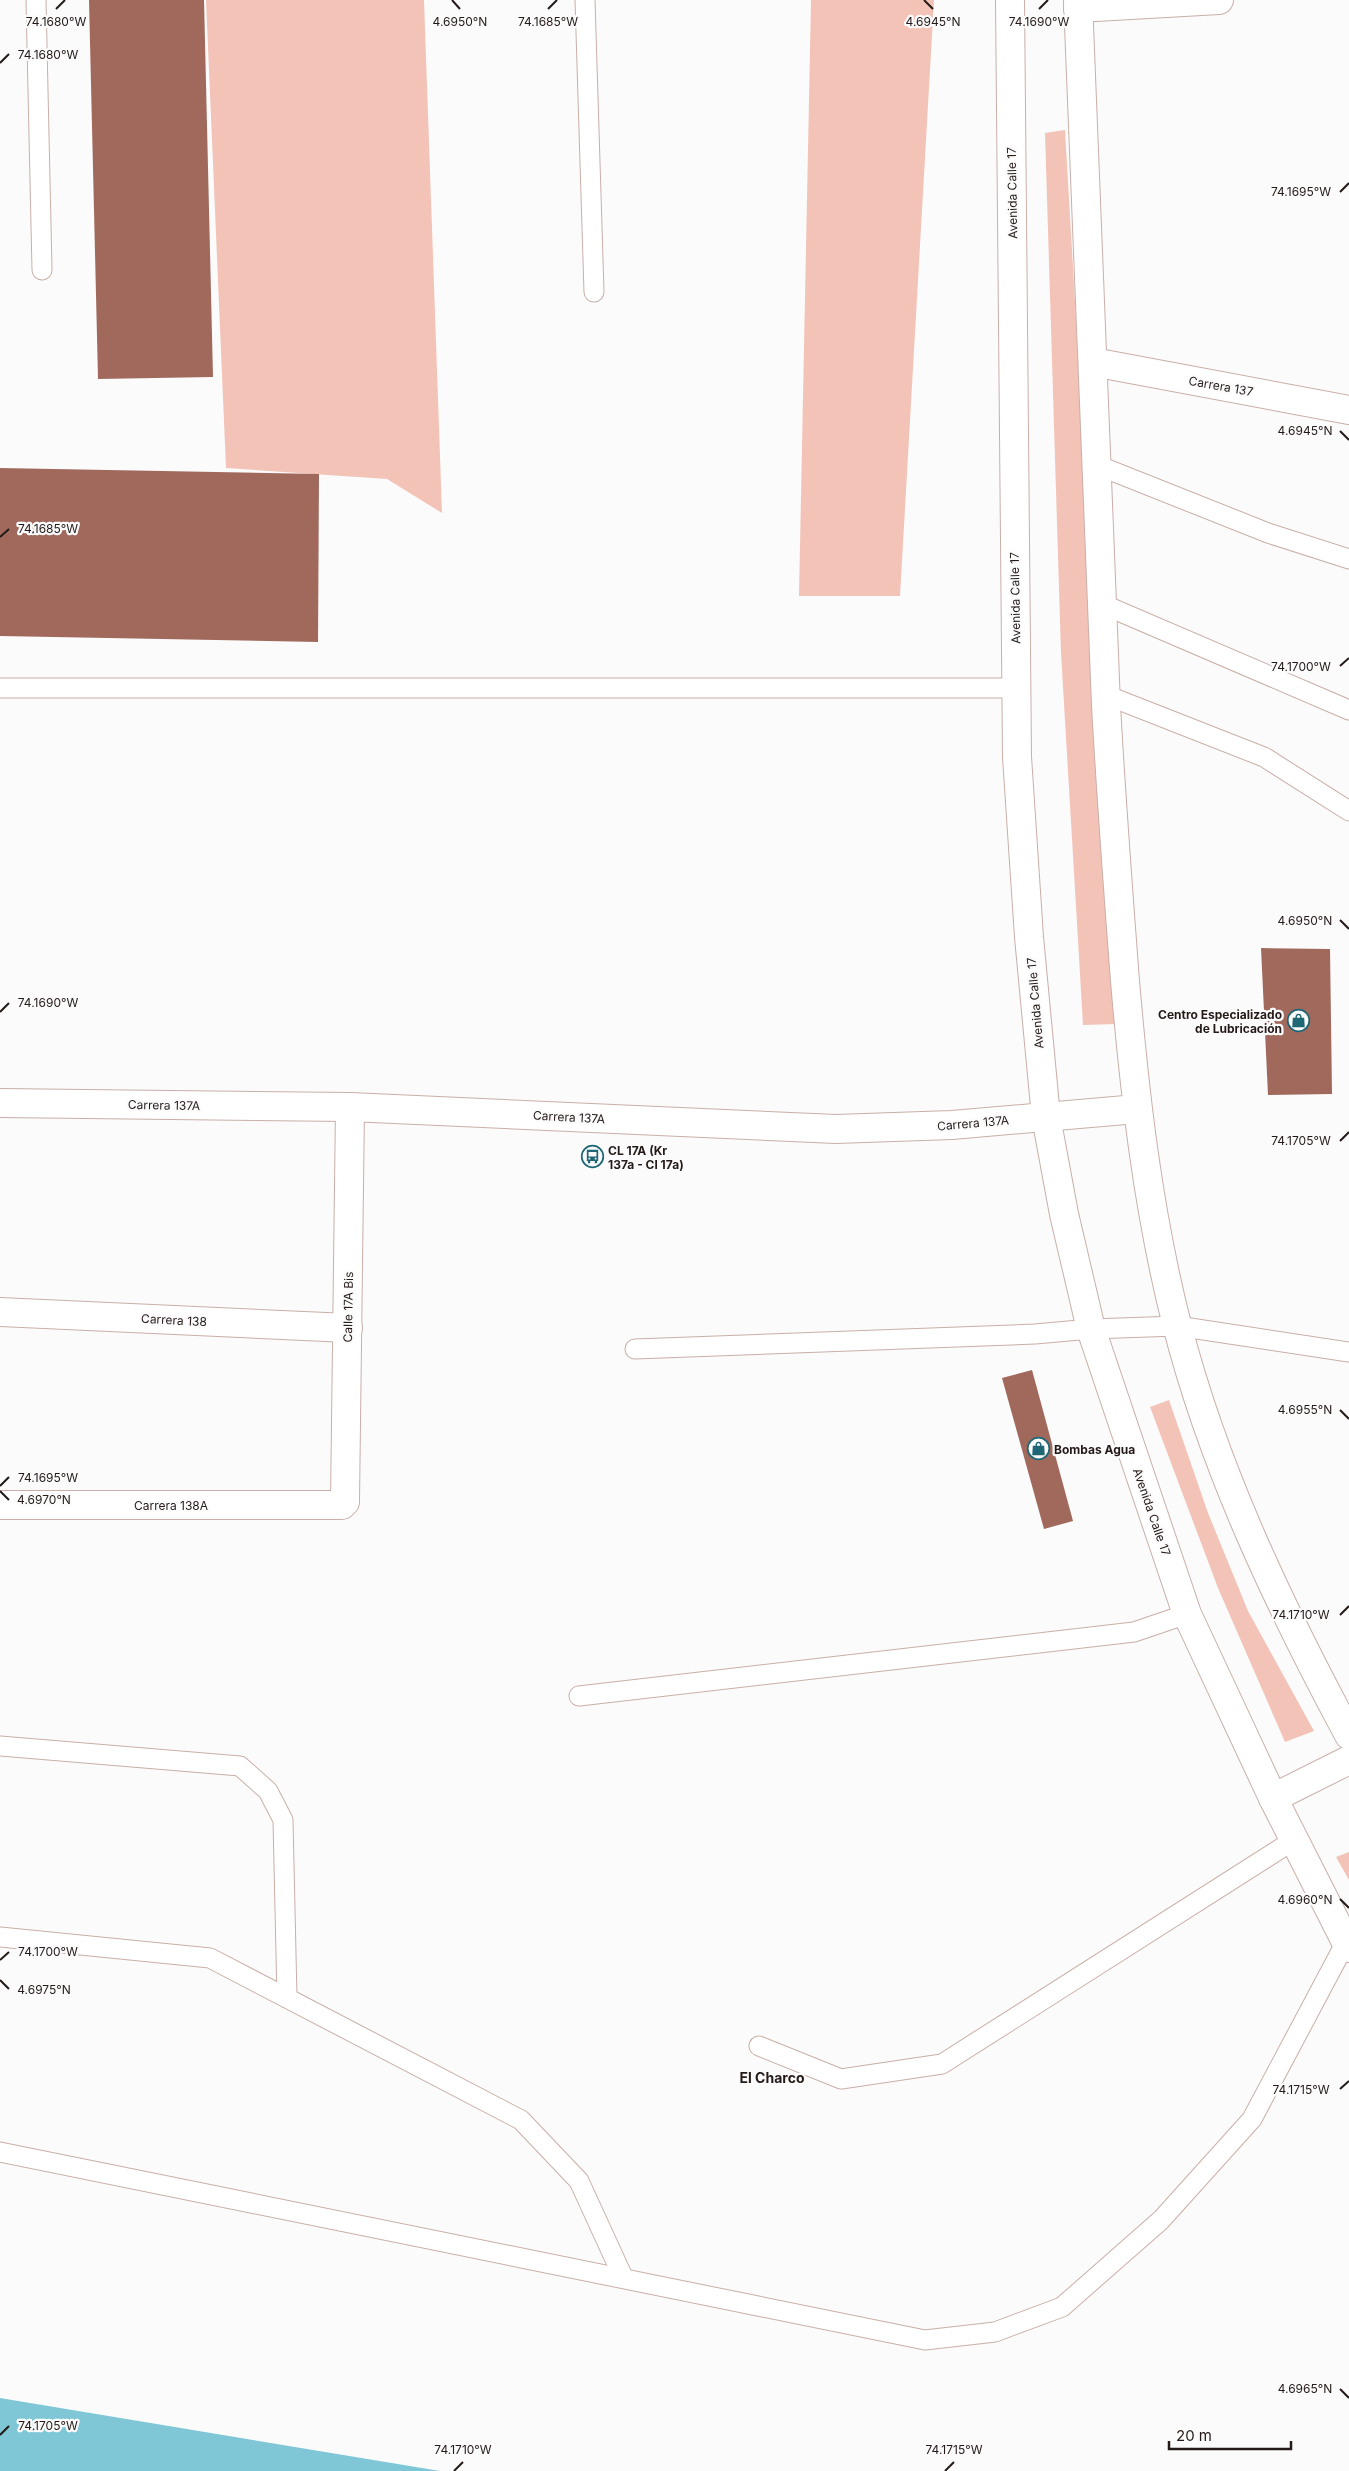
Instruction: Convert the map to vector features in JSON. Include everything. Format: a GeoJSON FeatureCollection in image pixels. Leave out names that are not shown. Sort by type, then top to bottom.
{"type":"FeatureCollection","features":[{"type":"Feature","properties":{"kind":"main road","name":"Avenida Calle 17"},"geometry":{"type":"LineString","coordinates":[[1010,0],[1017,757],[1029,937],[1046,1117],[1064,1214],[1091,1329],[1187,1614],[1273,1798],[1347,1945]]}},
{"type":"Feature","properties":{"kind":"main road"},"geometry":{"type":"LineString","coordinates":[[1220,0],[1078,4],[1112,820],[1137,1109],[1157,1237],[1177,1326],[1202,1412],[1231,1488],[1311,1662],[1349,1735]]}},
{"type":"Feature","properties":{"kind":"main road","name":"Carrera 137"},"geometry":{"type":"LineString","coordinates":[[1093,362],[1349,410]]}},
{"type":"Feature","properties":{"kind":"main road","name":"Carrera 137A"},"geometry":{"type":"LineString","coordinates":[[0,1104],[350,1107],[836,1129],[952,1125],[1137,1109]]}},
{"type":"Feature","properties":{"kind":"main road","name":"Calle 17A Bis"},"geometry":{"type":"LineString","coordinates":[[342,1505],[346,1499],[350,1107]]}},
{"type":"Feature","properties":{"kind":"main road","name":"Carrera 138"},"geometry":{"type":"LineString","coordinates":[[0,1312],[348,1328]]}},
{"type":"Feature","properties":{"kind":"main road","name":"Carrera 138A"},"geometry":{"type":"LineString","coordinates":[[0,1505],[342,1505]]}},
{"type":"Feature","properties":{"kind":"main road"},"geometry":{"type":"LineString","coordinates":[[1273,1798],[1349,1760]]}},
{"type":"Feature","properties":{"kind":"lane"},"geometry":{"type":"LineString","coordinates":[[36,0],[42,270]]}},
{"type":"Feature","properties":{"kind":"lane"},"geometry":{"type":"LineString","coordinates":[[585,0],[594,292]]}},
{"type":"Feature","properties":{"kind":"lane"},"geometry":{"type":"LineString","coordinates":[[1097,465],[1268,532],[1349,559]]}},
{"type":"Feature","properties":{"kind":"lane"},"geometry":{"type":"LineString","coordinates":[[1102,604],[1349,710]]}},
{"type":"Feature","properties":{"kind":"lane"},"geometry":{"type":"LineString","coordinates":[[0,688],[1016,688]]}},
{"type":"Feature","properties":{"kind":"lane"},"geometry":{"type":"LineString","coordinates":[[1106,695],[1264,757],[1349,811]]}},
{"type":"Feature","properties":{"kind":"lane"},"geometry":{"type":"LineString","coordinates":[[635,1349],[1035,1334],[1091,1329],[1177,1326],[1349,1352]]}},
{"type":"Feature","properties":{"kind":"lane"},"geometry":{"type":"LineString","coordinates":[[579,1696],[1134,1632],[1187,1614]]}},
{"type":"Feature","properties":{"kind":"lane"},"geometry":{"type":"LineString","coordinates":[[0,1746],[240,1766],[268,1791],[283,1820],[287,1998]]}},
{"type":"Feature","properties":{"kind":"lane"},"geometry":{"type":"LineString","coordinates":[[759,2046],[841,2079],[942,2064],[1294,1840]]}},
{"type":"Feature","properties":{"kind":"lane"},"geometry":{"type":"LineString","coordinates":[[0,1937],[210,1958],[521,2120],[579,2181],[623,2276]]}},
{"type":"Feature","properties":{"kind":"lane"},"geometry":{"type":"LineString","coordinates":[[0,2152],[623,2276],[925,2340],[995,2332],[1062,2307],[1161,2220],[1252,2119],[1347,1945]]}},
{"type":"Feature","properties":{"kind":"shaded area"},"geometry":{"type":"Polygon","coordinates":[[[206,0],[424,0],[442,513],[387,479],[226,468],[206,0]]]}},
{"type":"Feature","properties":{"kind":"shaded area"},"geometry":{"type":"Polygon","coordinates":[[[811,0],[934,0],[900,596],[799,596],[811,0]]]}},
{"type":"Feature","properties":{"kind":"shaded area"},"geometry":{"type":"Polygon","coordinates":[[[1065,130],[1117,1024],[1083,1025],[1061,653],[1045,133],[1065,130]]]}},
{"type":"Feature","properties":{"kind":"shaded area"},"geometry":{"type":"Polygon","coordinates":[[[1169,1400],[1208,1513],[1248,1611],[1314,1731],[1285,1742],[1218,1588],[1150,1407],[1169,1400]]]}},
{"type":"Feature","properties":{"kind":"shaded area"},"geometry":{"type":"Polygon","coordinates":[[[1349,1852],[1349,1880],[1336,1857],[1349,1852]]]}},
{"type":"Feature","properties":{"kind":"water"},"geometry":{"type":"Polygon","coordinates":[[[0,2398],[440,2471],[0,2471],[0,2398]]]}},
{"type":"Feature","properties":{"kind":"building"},"geometry":{"type":"Polygon","coordinates":[[[89,0],[204,0],[213,377],[98,379],[89,0]]]}},
{"type":"Feature","properties":{"kind":"building"},"geometry":{"type":"Polygon","coordinates":[[[0,468],[319,474],[318,642],[0,636],[0,468]]]}},
{"type":"Feature","properties":{"kind":"building","name":"Centro Especializado de Lubricación"},"geometry":{"type":"Polygon","coordinates":[[[1261,948],[1330,949],[1332,1094],[1268,1095],[1261,948]]]}},
{"type":"Feature","properties":{"kind":"building","name":"Bombas Agua"},"geometry":{"type":"Polygon","coordinates":[[[1032,1370],[1073,1521],[1044,1529],[1002,1378],[1032,1370]]]}},
{"type":"Feature","properties":{"kind":"place","name":"Centro Especializado de Lubricación"},"geometry":{"type":"Point","coordinates":[1298,1021]}},
{"type":"Feature","properties":{"kind":"place","name":"CL 17A (Kr 137a - Cl 17a)"},"geometry":{"type":"Point","coordinates":[592,1157]}},
{"type":"Feature","properties":{"kind":"place","name":"Bombas Agua"},"geometry":{"type":"Point","coordinates":[1038,1449]}},
{"type":"Feature","properties":{"kind":"district","name":"El Charco"},"geometry":{"type":"Point","coordinates":[772,2077]}}]}
